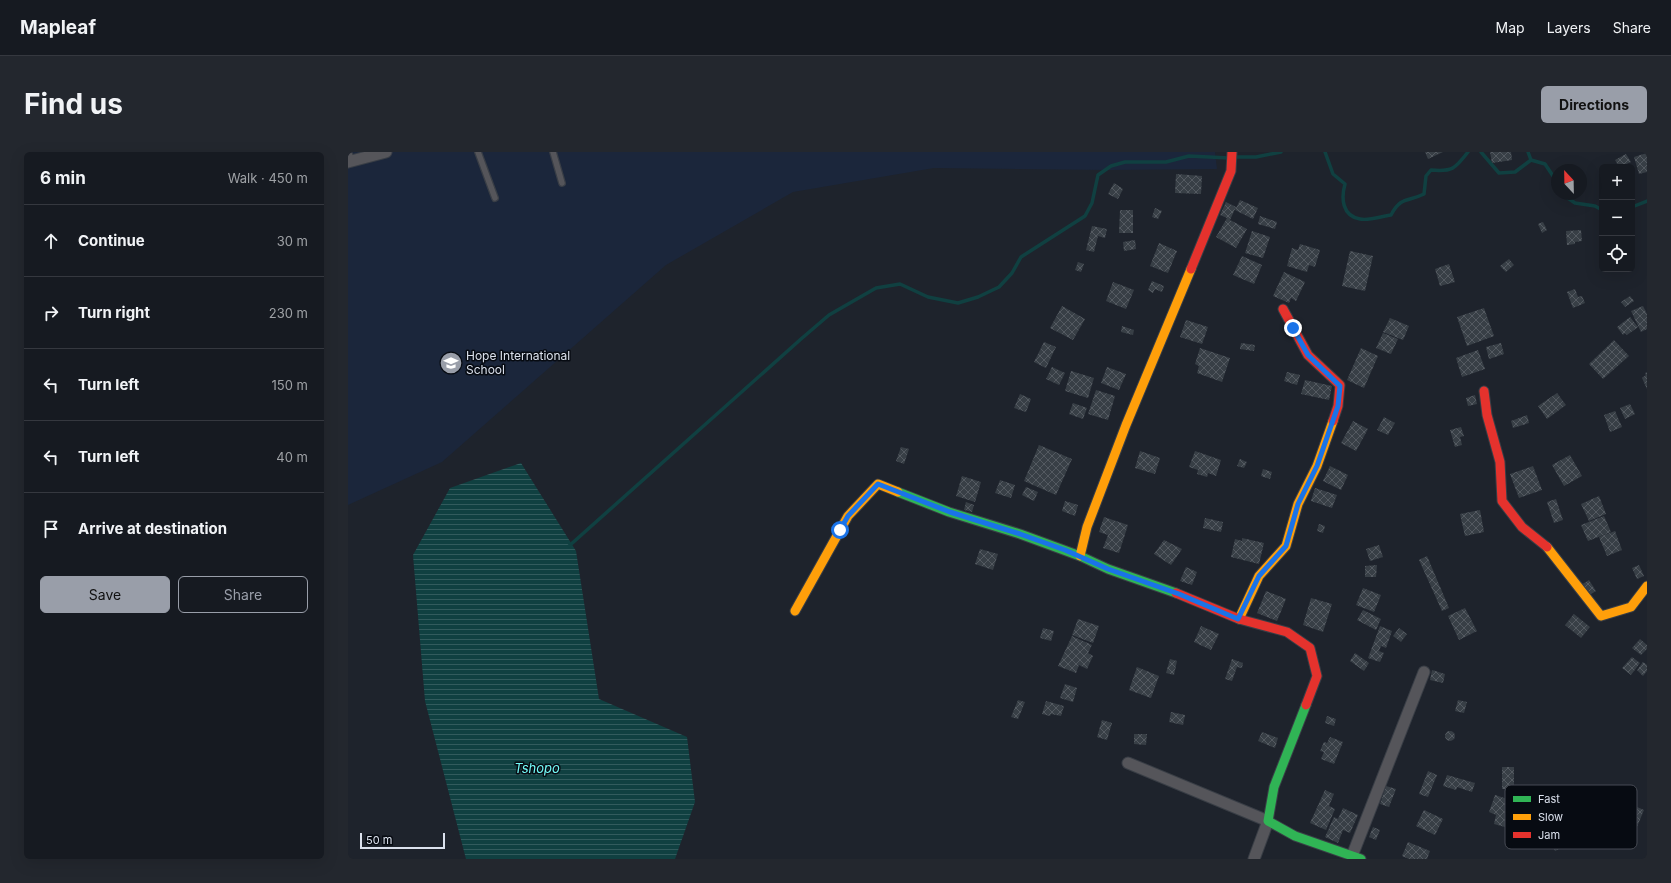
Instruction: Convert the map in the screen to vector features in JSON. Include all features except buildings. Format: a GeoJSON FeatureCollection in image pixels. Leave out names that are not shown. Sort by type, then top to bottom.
{"type":"FeatureCollection","features":[{"type":"Feature","properties":{"kind":"street"},"geometry":{"type":"LineString","coordinates":[[350,158],[386,152]]}},
{"type":"Feature","properties":{"kind":"street"},"geometry":{"type":"LineString","coordinates":[[1080,556],[1087,527],[1123,432],[1231,171],[1230,166],[1232,152]]}},
{"type":"Feature","properties":{"kind":"street"},"geometry":{"type":"LineString","coordinates":[[1238,619],[1259,576],[1286,546],[1298,504],[1317,466],[1338,406],[1340,386],[1308,355],[1283,309]]}},
{"type":"Feature","properties":{"kind":"street"},"geometry":{"type":"LineString","coordinates":[[1484,391],[1486,415],[1500,462],[1502,501],[1522,526],[1550,549],[1601,616],[1631,607],[1647,586]]}},
{"type":"Feature","properties":{"kind":"street"},"geometry":{"type":"LineString","coordinates":[[795,611],[848,516],[878,484],[950,512],[1020,534],[1080,556],[1108,569],[1179,594],[1238,619],[1287,632],[1310,648],[1317,676],[1274,787],[1268,821],[1254,859]]}},
{"type":"Feature","properties":{"kind":"street"},"geometry":{"type":"LineString","coordinates":[[1128,762],[1268,821],[1295,836],[1356,857],[1424,672]]}},
{"type":"Feature","properties":{"kind":"lane"},"geometry":{"type":"LineString","coordinates":[[478,152],[495,198]]}},
{"type":"Feature","properties":{"kind":"lane"},"geometry":{"type":"LineString","coordinates":[[553,152],[562,183]]}},
{"type":"Feature","properties":{"kind":"shaded area","name":"Hope International School"},"geometry":{"type":"Polygon","coordinates":[[[348,152],[1215,152],[1217,169],[1111,170],[934,168],[793,192],[666,265],[442,462],[348,505],[348,152]]]}},
{"type":"Feature","properties":{"kind":"water","name":"Tshopo"},"geometry":{"type":"Polygon","coordinates":[[[521,463],[576,551],[599,699],[687,737],[695,802],[675,859],[466,859],[425,701],[413,555],[450,488],[521,463]]]}},
{"type":"Feature","properties":{"kind":"waterway"},"geometry":{"type":"LineString","coordinates":[[1235,157],[1256,157],[1281,152]]}},
{"type":"Feature","properties":{"kind":"waterway"},"geometry":{"type":"LineString","coordinates":[[1325,152],[1333,174],[1345,184],[1343,200],[1346,210],[1354,217],[1360,219],[1371,219],[1391,215],[1398,205],[1405,200],[1424,194],[1426,176],[1431,170],[1449,170],[1456,166],[1468,152]]}},
{"type":"Feature","properties":{"kind":"waterway"},"geometry":{"type":"LineString","coordinates":[[1481,152],[1499,173],[1515,172],[1531,160],[1545,164],[1551,173]]}},
{"type":"Feature","properties":{"kind":"waterway"},"geometry":{"type":"LineString","coordinates":[[1528,152],[1531,160]]}},
{"type":"Feature","properties":{"kind":"waterway"},"geometry":{"type":"LineString","coordinates":[[569,546],[829,315],[876,288],[900,284],[928,297],[958,303],[978,297],[999,287],[1012,273],[1021,257],[1085,216],[1092,203],[1098,175],[1111,166],[1125,162],[1166,162],[1189,156],[1229,158]]}},
{"type":"Feature","properties":{"kind":"waterway"},"geometry":{"type":"LineString","coordinates":[[1571,200],[1575,203],[1595,206],[1599,208]]}},
{"type":"Feature","properties":{"kind":"waterway"},"geometry":{"type":"LineString","coordinates":[[1635,206],[1647,201]]}},
{"type":"Feature","properties":{"kind":"traffic: fast"},"geometry":{"type":"LineString","coordinates":[[898,492],[949,512],[1020,534],[1080,556],[1108,569],[1176,593]]}},
{"type":"Feature","properties":{"kind":"traffic: fast"},"geometry":{"type":"LineString","coordinates":[[1306,705],[1274,787],[1268,821],[1295,836],[1361,859]]}},
{"type":"Feature","properties":{"kind":"traffic: slow"},"geometry":{"type":"LineString","coordinates":[[1080,556],[1087,527],[1126,425],[1191,269]]}},
{"type":"Feature","properties":{"kind":"traffic: slow"},"geometry":{"type":"LineString","coordinates":[[1239,619],[1259,576],[1286,546],[1298,504],[1317,466],[1333,421]]}},
{"type":"Feature","properties":{"kind":"traffic: slow"},"geometry":{"type":"LineString","coordinates":[[795,611],[848,516],[878,484],[898,492]]}},
{"type":"Feature","properties":{"kind":"traffic: slow"},"geometry":{"type":"LineString","coordinates":[[1547,547],[1601,616],[1631,607],[1647,586]]}},
{"type":"Feature","properties":{"kind":"traffic: jam"},"geometry":{"type":"LineString","coordinates":[[1191,269],[1231,171],[1232,152]]}},
{"type":"Feature","properties":{"kind":"traffic: jam"},"geometry":{"type":"LineString","coordinates":[[1283,309],[1308,355],[1340,385],[1338,406],[1333,421]]}},
{"type":"Feature","properties":{"kind":"traffic: jam"},"geometry":{"type":"LineString","coordinates":[[1484,391],[1487,415],[1500,462],[1502,501],[1522,527],[1547,547]]}},
{"type":"Feature","properties":{"kind":"traffic: jam"},"geometry":{"type":"LineString","coordinates":[[1176,593],[1239,619],[1287,632],[1310,648],[1317,676],[1306,705]]}},
{"type":"Feature","properties":{"kind":"place","name":"Hope International School"},"geometry":{"type":"Point","coordinates":[451,363]}},
{"type":"Feature","properties":{"kind":"route"},"geometry":{"type":"LineString","coordinates":[[840,530],[848,516],[878,484],[950,512],[1065,550],[1108,569],[1179,594],[1238,619],[1259,576],[1286,546],[1298,504],[1317,466],[1338,406],[1340,386],[1308,355],[1293,328]]}}]}
